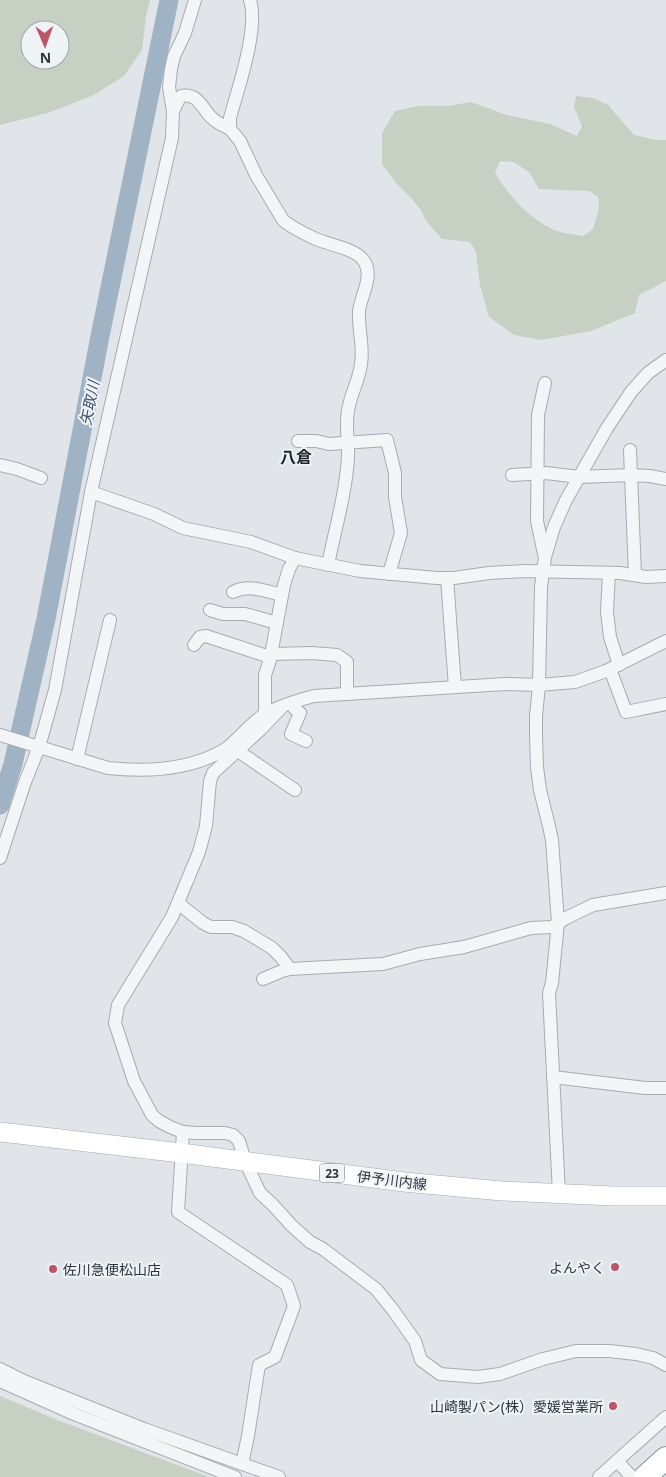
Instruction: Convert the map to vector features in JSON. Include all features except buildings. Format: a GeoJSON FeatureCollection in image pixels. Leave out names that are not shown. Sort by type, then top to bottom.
{"type":"FeatureCollection","features":[{"type":"Feature","properties":{"kind":"highway"},"geometry":{"type":"LineString","coordinates":[[645,1477],[666,1458]]}},
{"type":"Feature","properties":{"kind":"main road","name":"伊予川内線"},"geometry":{"type":"LineString","coordinates":[[0,1132],[404,1182],[502,1191],[666,1196]]}},
{"type":"Feature","properties":{"kind":"street"},"geometry":{"type":"LineString","coordinates":[[0,858],[56,690],[91,492],[172,138],[173,111],[169,87],[171,69],[195,0]]}},
{"type":"Feature","properties":{"kind":"street"},"geometry":{"type":"LineString","coordinates":[[230,130],[230,118],[250,39],[252,17],[250,0]]}},
{"type":"Feature","properties":{"kind":"street"},"geometry":{"type":"LineString","coordinates":[[173,111],[181,96],[192,96],[197,99],[201,107],[212,118],[230,130],[240,141],[256,175],[283,220],[316,239],[354,253],[362,258],[366,264],[368,279],[359,314],[362,363],[347,415],[348,456],[342,502],[328,565]]}},
{"type":"Feature","properties":{"kind":"street"},"geometry":{"type":"LineString","coordinates":[[559,1194],[549,993],[552,983],[558,924],[552,840],[540,790],[537,767],[536,716],[539,685],[539,628],[542,572],[554,527],[566,500],[607,428],[631,392],[648,372],[666,360]]}},
{"type":"Feature","properties":{"kind":"street"},"geometry":{"type":"LineString","coordinates":[[545,383],[538,415],[537,522],[545,557]]}},
{"type":"Feature","properties":{"kind":"street"},"geometry":{"type":"LineString","coordinates":[[298,441],[316,441],[329,444],[387,440],[395,473],[395,497],[401,533],[389,574]]}},
{"type":"Feature","properties":{"kind":"street"},"geometry":{"type":"LineString","coordinates":[[630,450],[635,575]]}},
{"type":"Feature","properties":{"kind":"street"},"geometry":{"type":"LineString","coordinates":[[0,465],[41,478]]}},
{"type":"Feature","properties":{"kind":"street"},"geometry":{"type":"LineString","coordinates":[[512,475],[537,474],[579,477],[630,475],[666,479]]}},
{"type":"Feature","properties":{"kind":"street"},"geometry":{"type":"LineString","coordinates":[[91,492],[154,514],[183,528],[251,542],[295,558],[360,571],[447,578],[489,573],[542,572],[609,573],[646,577],[666,576]]}},
{"type":"Feature","properties":{"kind":"street"},"geometry":{"type":"LineString","coordinates":[[265,714],[265,675],[271,655],[282,595],[289,569],[295,558]]}},
{"type":"Feature","properties":{"kind":"street"},"geometry":{"type":"LineString","coordinates":[[609,573],[607,612],[610,637],[614,667],[626,712],[666,704]]}},
{"type":"Feature","properties":{"kind":"street"},"geometry":{"type":"LineString","coordinates":[[447,578],[455,687]]}},
{"type":"Feature","properties":{"kind":"street"},"geometry":{"type":"LineString","coordinates":[[233,592],[241,588],[250,588],[282,595]]}},
{"type":"Feature","properties":{"kind":"street"},"geometry":{"type":"LineString","coordinates":[[210,610],[223,614],[245,614],[277,623]]}},
{"type":"Feature","properties":{"kind":"street"},"geometry":{"type":"LineString","coordinates":[[77,759],[110,620]]}},
{"type":"Feature","properties":{"kind":"street"},"geometry":{"type":"LineString","coordinates":[[194,645],[200,637],[206,636],[271,655],[312,653],[337,655],[347,662],[347,694]]}},
{"type":"Feature","properties":{"kind":"street"},"geometry":{"type":"LineString","coordinates":[[0,735],[108,768],[126,770],[164,768],[205,758],[224,750],[265,714],[314,696],[505,684],[539,685],[575,682],[614,667],[666,641]]}},
{"type":"Feature","properties":{"kind":"street"},"geometry":{"type":"LineString","coordinates":[[287,705],[300,713],[291,734],[306,741]]}},
{"type":"Feature","properties":{"kind":"street"},"geometry":{"type":"LineString","coordinates":[[287,705],[213,773],[210,781],[206,826],[178,904],[172,918],[121,997],[118,1005],[115,1024],[134,1082],[152,1115],[170,1128],[183,1132],[225,1133],[233,1135],[239,1141],[245,1161],[260,1193],[310,1242],[324,1249],[376,1289],[414,1341],[421,1360],[440,1374],[478,1377],[500,1374],[543,1359],[576,1351],[609,1351],[636,1354],[653,1358],[666,1365]]}},
{"type":"Feature","properties":{"kind":"street"},"geometry":{"type":"LineString","coordinates":[[238,751],[296,790]]}},
{"type":"Feature","properties":{"kind":"street"},"geometry":{"type":"LineString","coordinates":[[263,980],[290,969],[382,964],[420,954],[464,947],[531,928],[552,927],[572,914],[593,905],[666,893]]}},
{"type":"Feature","properties":{"kind":"street"},"geometry":{"type":"LineString","coordinates":[[178,904],[211,927],[232,927],[244,931],[272,948],[290,969]]}},
{"type":"Feature","properties":{"kind":"street"},"geometry":{"type":"LineString","coordinates":[[553,1077],[645,1088],[666,1088]]}},
{"type":"Feature","properties":{"kind":"street"},"geometry":{"type":"LineString","coordinates":[[183,1132],[178,1212],[287,1285],[294,1306],[275,1357],[259,1365],[242,1464]]}},
{"type":"Feature","properties":{"kind":"street"},"geometry":{"type":"LineString","coordinates":[[0,1369],[24,1381],[144,1429],[279,1477]]}},
{"type":"Feature","properties":{"kind":"street"},"geometry":{"type":"LineString","coordinates":[[0,1381],[74,1414],[235,1477]]}},
{"type":"Feature","properties":{"kind":"street"},"geometry":{"type":"LineString","coordinates":[[599,1477],[666,1418]]}},
{"type":"Feature","properties":{"kind":"street"},"geometry":{"type":"LineString","coordinates":[[617,1461],[632,1477]]}},
{"type":"Feature","properties":{"kind":"green space"},"geometry":{"type":"Polygon","coordinates":[[[0,0],[150,0],[142,50],[124,76],[94,95],[51,112],[0,125],[0,0]]]}},
{"type":"Feature","properties":{"kind":"green space"},"geometry":{"type":"Polygon","coordinates":[[[576,96],[593,98],[608,105],[634,135],[656,140],[666,140],[666,281],[639,295],[635,313],[591,331],[541,340],[514,335],[489,317],[480,285],[476,252],[470,242],[442,239],[426,221],[421,210],[396,183],[382,164],[382,133],[395,111],[418,106],[448,106],[471,102],[507,115],[550,124],[577,136],[582,126],[574,107],[576,96]],[[500,161],[495,173],[506,189],[535,219],[559,232],[583,236],[593,229],[599,208],[598,197],[589,191],[539,189],[530,173],[514,162],[500,161]]]}},
{"type":"Feature","properties":{"kind":"green space"},"geometry":{"type":"Polygon","coordinates":[[[0,1396],[60,1421],[209,1477],[0,1477],[0,1396]]]}},
{"type":"Feature","properties":{"kind":"waterway","name":"矢取川"},"geometry":{"type":"LineString","coordinates":[[0,805],[13,764],[46,619],[100,336],[169,0]]}},
{"type":"Feature","properties":{"kind":"place","name":"よんやく"},"geometry":{"type":"Point","coordinates":[615,1267]}},
{"type":"Feature","properties":{"kind":"place","name":"佐川急便松山店"},"geometry":{"type":"Point","coordinates":[53,1269]}},
{"type":"Feature","properties":{"kind":"place","name":"山崎製パン(株）愛媛営業所"},"geometry":{"type":"Point","coordinates":[613,1406]}},
{"type":"Feature","properties":{"kind":"district","name":"八倉"},"geometry":{"type":"Point","coordinates":[296,457]}}]}
